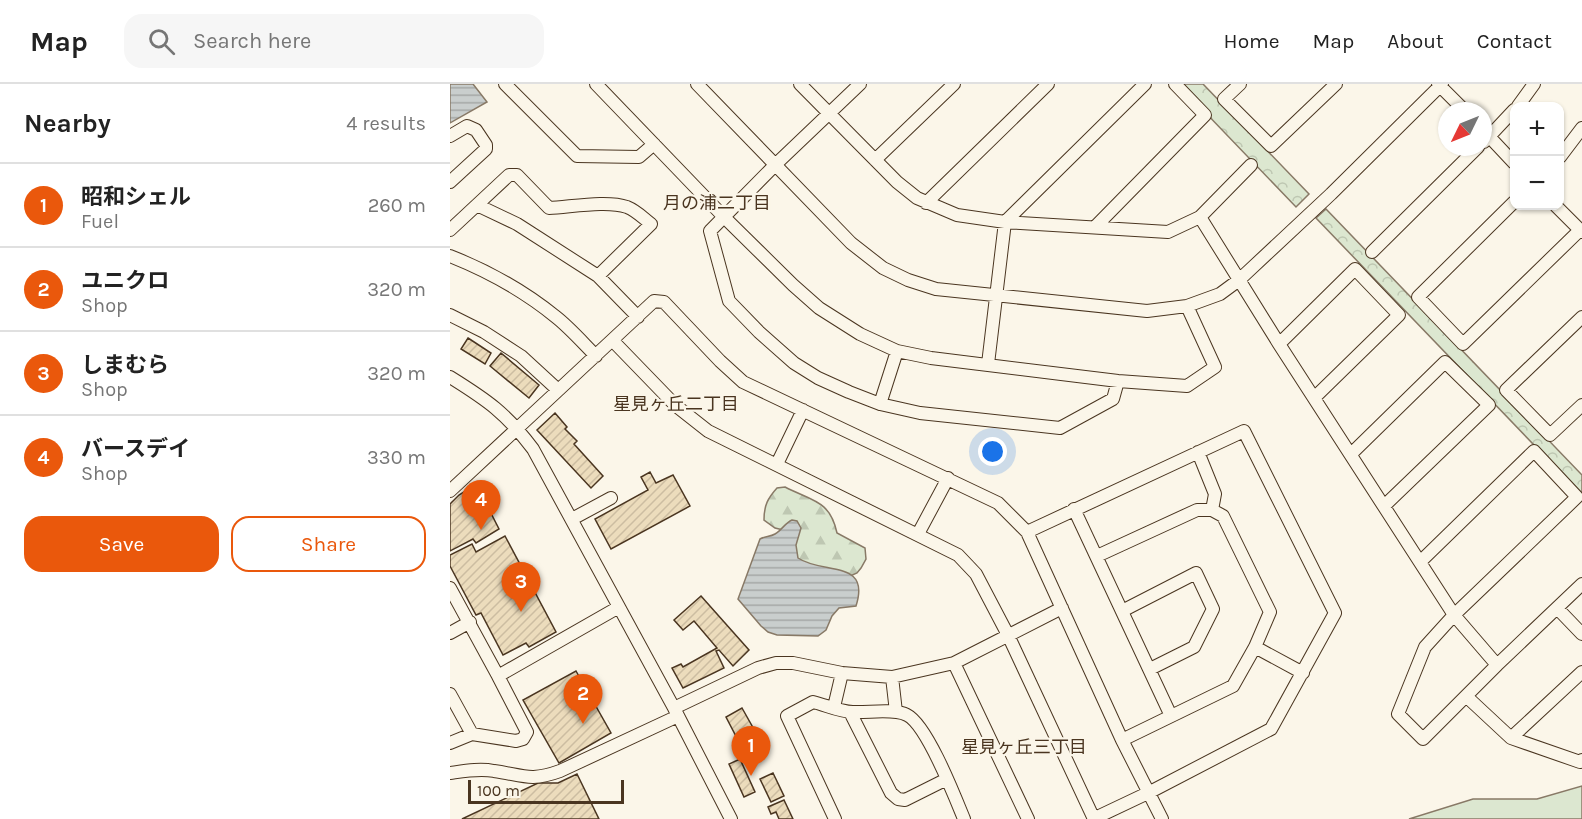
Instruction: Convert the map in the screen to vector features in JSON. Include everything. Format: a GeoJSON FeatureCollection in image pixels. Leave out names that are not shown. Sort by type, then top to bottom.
{"type":"FeatureCollection","features":[{"type":"Feature","properties":{"kind":"street"},"geometry":{"type":"LineString","coordinates":[[505,84],[577,156],[639,157],[654,144]]}},
{"type":"Feature","properties":{"kind":"street"},"geometry":{"type":"LineString","coordinates":[[596,84],[724,217],[819,308],[860,334],[897,351],[931,358],[1118,381],[1187,386],[1215,367],[1187,306]]}},
{"type":"Feature","properties":{"kind":"street"},"geometry":{"type":"LineString","coordinates":[[697,84],[851,243],[883,268],[908,280],[936,288],[1147,311],[1187,306],[1220,294],[1239,280],[1331,194],[1440,85],[1456,102]]}},
{"type":"Feature","properties":{"kind":"street"},"geometry":{"type":"LineString","coordinates":[[800,84],[897,182],[926,203],[957,215],[1005,222],[1168,232],[1200,217],[1251,165]]}},
{"type":"Feature","properties":{"kind":"street"},"geometry":{"type":"LineString","coordinates":[[860,84],[710,231],[729,301],[794,363],[818,378],[880,404],[920,413],[1060,429],[1113,399],[1118,381]]}},
{"type":"Feature","properties":{"kind":"street"},"geometry":{"type":"LineString","coordinates":[[875,160],[954,84]]}},
{"type":"Feature","properties":{"kind":"street"},"geometry":{"type":"LineString","coordinates":[[926,203],[1048,84]]}},
{"type":"Feature","properties":{"kind":"street"},"geometry":{"type":"LineString","coordinates":[[988,364],[1005,222],[1145,84]]}},
{"type":"Feature","properties":{"kind":"street"},"geometry":{"type":"LineString","coordinates":[[1095,227],[1205,115],[1175,84]]}},
{"type":"Feature","properties":{"kind":"street"},"geometry":{"type":"LineString","coordinates":[[1240,84],[1224,99],[1271,146],[1336,84]]}},
{"type":"Feature","properties":{"kind":"street"},"geometry":{"type":"LineString","coordinates":[[1521,102],[1534,84]]}},
{"type":"Feature","properties":{"kind":"street"},"geometry":{"type":"LineString","coordinates":[[1492,130],[1510,114]]}},
{"type":"Feature","properties":{"kind":"street"},"geometry":{"type":"LineString","coordinates":[[450,136],[467,126],[476,130],[486,145],[486,149],[450,182]]}},
{"type":"Feature","properties":{"kind":"street"},"geometry":{"type":"LineString","coordinates":[[1561,156],[1582,129]]}},
{"type":"Feature","properties":{"kind":"street"},"geometry":{"type":"LineString","coordinates":[[1492,142],[1510,158]]}},
{"type":"Feature","properties":{"kind":"street"},"geometry":{"type":"LineString","coordinates":[[1372,252],[1469,156]]}},
{"type":"Feature","properties":{"kind":"street"},"geometry":{"type":"LineString","coordinates":[[450,230],[509,175],[517,175],[549,208],[602,204],[625,206],[638,212],[651,225],[598,276]]}},
{"type":"Feature","properties":{"kind":"street"},"geometry":{"type":"LineString","coordinates":[[477,205],[517,224],[598,276],[638,317]]}},
{"type":"Feature","properties":{"kind":"street"},"geometry":{"type":"LineString","coordinates":[[1510,207],[1418,297],[1463,344],[1581,231],[1560,210]]}},
{"type":"Feature","properties":{"kind":"street"},"geometry":{"type":"LineString","coordinates":[[1200,217],[1454,615],[1497,665]]}},
{"type":"Feature","properties":{"kind":"street"},"geometry":{"type":"LineString","coordinates":[[450,256],[479,267],[538,304],[557,318],[596,356]]}},
{"type":"Feature","properties":{"kind":"street"},"geometry":{"type":"LineString","coordinates":[[1279,344],[1355,269],[1400,315],[1314,398]]}},
{"type":"Feature","properties":{"kind":"street"},"geometry":{"type":"LineString","coordinates":[[450,491],[654,301],[664,302],[743,382],[998,503],[1027,532],[1122,740],[1162,819]]}},
{"type":"Feature","properties":{"kind":"street"},"geometry":{"type":"LineString","coordinates":[[450,315],[484,332],[521,356],[558,390]]}},
{"type":"Feature","properties":{"kind":"street"},"geometry":{"type":"LineString","coordinates":[[1582,317],[1506,390],[1550,435],[1582,405]]}},
{"type":"Feature","properties":{"kind":"street"},"geometry":{"type":"LineString","coordinates":[[613,341],[675,405],[708,431],[958,555],[976,574],[1008,635],[1094,819],[1271,729],[1335,614],[1244,431],[1027,532]]}},
{"type":"Feature","properties":{"kind":"street"},"geometry":{"type":"LineString","coordinates":[[880,404],[897,351]]}},
{"type":"Feature","properties":{"kind":"street"},"geometry":{"type":"LineString","coordinates":[[1350,454],[1445,362],[1489,405],[1384,506]]}},
{"type":"Feature","properties":{"kind":"street"},"geometry":{"type":"LineString","coordinates":[[450,377],[501,411],[533,449],[676,712],[731,819]]}},
{"type":"Feature","properties":{"kind":"street"},"geometry":{"type":"LineString","coordinates":[[777,464],[803,410]]}},
{"type":"Feature","properties":{"kind":"street"},"geometry":{"type":"LineString","coordinates":[[1420,562],[1534,451],[1577,497],[1454,615],[1425,647],[1398,714],[1423,739],[1582,584]]}},
{"type":"Feature","properties":{"kind":"street"},"geometry":{"type":"LineString","coordinates":[[1198,452],[1215,494],[1212,510]]}},
{"type":"Feature","properties":{"kind":"street"},"geometry":{"type":"LineString","coordinates":[[918,534],[948,478]]}},
{"type":"Feature","properties":{"kind":"street"},"geometry":{"type":"LineString","coordinates":[[572,519],[610,498]]}},
{"type":"Feature","properties":{"kind":"street"},"geometry":{"type":"LineString","coordinates":[[1074,509],[1172,716]]}},
{"type":"Feature","properties":{"kind":"street"},"geometry":{"type":"LineString","coordinates":[[1097,556],[1197,510],[1212,510],[1223,516],[1270,612],[1255,647],[1233,686],[1122,740]]}},
{"type":"Feature","properties":{"kind":"street"},"geometry":{"type":"LineString","coordinates":[[1122,611],[1196,573],[1213,609],[1194,647],[1150,669]]}},
{"type":"Feature","properties":{"kind":"street"},"geometry":{"type":"LineString","coordinates":[[450,588],[527,732],[523,739],[516,741],[472,734],[450,743]]}},
{"type":"Feature","properties":{"kind":"street"},"geometry":{"type":"LineString","coordinates":[[498,676],[619,607]]}},
{"type":"Feature","properties":{"kind":"street"},"geometry":{"type":"LineString","coordinates":[[450,773],[491,770],[540,778],[560,771],[758,668],[776,663],[793,663],[842,673],[892,677],[954,663],[1062,608]]}},
{"type":"Feature","properties":{"kind":"street"},"geometry":{"type":"LineString","coordinates":[[1557,608],[1582,634]]}},
{"type":"Feature","properties":{"kind":"street"},"geometry":{"type":"LineString","coordinates":[[450,633],[470,622]]}},
{"type":"Feature","properties":{"kind":"street"},"geometry":{"type":"LineString","coordinates":[[1255,647],[1303,673]]}},
{"type":"Feature","properties":{"kind":"street"},"geometry":{"type":"LineString","coordinates":[[954,663],[1028,819]]}},
{"type":"Feature","properties":{"kind":"street"},"geometry":{"type":"LineString","coordinates":[[1511,738],[1582,672]]}},
{"type":"Feature","properties":{"kind":"street"},"geometry":{"type":"LineString","coordinates":[[834,707],[842,673]]}},
{"type":"Feature","properties":{"kind":"street"},"geometry":{"type":"LineString","coordinates":[[892,677],[896,712]]}},
{"type":"Feature","properties":{"kind":"street"},"geometry":{"type":"LineString","coordinates":[[450,694],[472,734]]}},
{"type":"Feature","properties":{"kind":"street"},"geometry":{"type":"LineString","coordinates":[[1467,697],[1511,738],[1580,762],[1582,760]]}},
{"type":"Feature","properties":{"kind":"street"},"geometry":{"type":"LineString","coordinates":[[835,819],[787,716],[813,702],[850,712],[896,712],[908,715],[919,724],[964,819]]}},
{"type":"Feature","properties":{"kind":"street"},"geometry":{"type":"LineString","coordinates":[[850,712],[891,793],[898,799],[905,800],[947,779]]}},
{"type":"Feature","properties":{"kind":"green space"},"geometry":{"type":"Polygon","coordinates":[[[1178,84],[1203,84],[1309,194],[1296,207],[1178,84]]]}},
{"type":"Feature","properties":{"kind":"green space"},"geometry":{"type":"Polygon","coordinates":[[[1326,209],[1582,475],[1582,495],[1316,218],[1326,209]]]}},
{"type":"Feature","properties":{"kind":"green space"},"geometry":{"type":"Polygon","coordinates":[[[785,487],[825,508],[834,522],[837,533],[865,548],[866,559],[857,573],[848,577],[810,568],[794,556],[792,532],[775,528],[764,520],[769,499],[777,488],[785,487]]]}},
{"type":"Feature","properties":{"kind":"green space"},"geometry":{"type":"Polygon","coordinates":[[[1582,786],[1582,819],[1409,819],[1473,799],[1537,799],[1582,786]]]}},
{"type":"Feature","properties":{"kind":"shaded area"},"geometry":{"type":"Polygon","coordinates":[[[450,84],[473,84],[487,102],[450,123],[450,84]]]}},
{"type":"Feature","properties":{"kind":"shaded area"},"geometry":{"type":"Polygon","coordinates":[[[792,520],[797,521],[801,528],[796,545],[798,558],[808,563],[842,571],[857,581],[859,591],[856,606],[839,608],[832,616],[826,630],[818,636],[777,635],[768,632],[738,599],[760,539],[775,534],[792,520]]]}},
{"type":"Feature","properties":{"kind":"building"},"geometry":{"type":"Polygon","coordinates":[[[468,338],[491,353],[485,364],[461,349],[468,338]]]}},
{"type":"Feature","properties":{"kind":"building"},"geometry":{"type":"Polygon","coordinates":[[[501,353],[539,385],[529,398],[490,366],[501,353]]]}},
{"type":"Feature","properties":{"kind":"building"},"geometry":{"type":"Polygon","coordinates":[[[555,413],[567,427],[565,429],[577,441],[574,444],[603,476],[591,488],[537,430],[555,413]]]}},
{"type":"Feature","properties":{"kind":"building"},"geometry":{"type":"Polygon","coordinates":[[[650,472],[656,483],[673,475],[690,506],[611,549],[595,519],[648,490],[641,477],[650,472]]]}},
{"type":"Feature","properties":{"kind":"building"},"geometry":{"type":"Polygon","coordinates":[[[476,484],[499,529],[476,543],[473,539],[450,551],[450,504],[476,484]]]}},
{"type":"Feature","properties":{"kind":"building"},"geometry":{"type":"Polygon","coordinates":[[[505,536],[556,632],[529,647],[526,643],[503,655],[481,613],[476,615],[450,566],[450,555],[472,544],[476,552],[505,536]]]}},
{"type":"Feature","properties":{"kind":"building"},"geometry":{"type":"Polygon","coordinates":[[[701,596],[749,650],[733,666],[719,650],[716,651],[724,668],[683,688],[672,668],[681,664],[683,667],[717,648],[694,621],[683,630],[674,620],[701,596]]]}},
{"type":"Feature","properties":{"kind":"building"},"geometry":{"type":"Polygon","coordinates":[[[576,671],[611,733],[559,763],[523,700],[576,671]]]}},
{"type":"Feature","properties":{"kind":"building"},"geometry":{"type":"Polygon","coordinates":[[[742,708],[756,733],[739,742],[726,717],[742,708]]]}},
{"type":"Feature","properties":{"kind":"building"},"geometry":{"type":"Polygon","coordinates":[[[740,759],[755,792],[744,797],[729,764],[740,759]]]}},
{"type":"Feature","properties":{"kind":"building"},"geometry":{"type":"Polygon","coordinates":[[[773,773],[784,796],[771,802],[760,779],[773,773]]]}},
{"type":"Feature","properties":{"kind":"building"},"geometry":{"type":"Polygon","coordinates":[[[577,774],[599,819],[462,819],[538,783],[558,783],[577,774]]]}},
{"type":"Feature","properties":{"kind":"building"},"geometry":{"type":"Polygon","coordinates":[[[784,800],[793,819],[779,819],[776,812],[771,814],[768,807],[784,800]]]}},
{"type":"Feature","properties":{"kind":"place","name":"バースデイ"},"geometry":{"type":"Point","coordinates":[481,530]}},
{"type":"Feature","properties":{"kind":"place","name":"しまむら"},"geometry":{"type":"Point","coordinates":[521,612]}},
{"type":"Feature","properties":{"kind":"place","name":"ユニクロ"},"geometry":{"type":"Point","coordinates":[583,724]}},
{"type":"Feature","properties":{"kind":"place","name":"昭和シェル"},"geometry":{"type":"Point","coordinates":[751,776]}},
{"type":"Feature","properties":{"kind":"district","name":"月の浦二丁目"},"geometry":{"type":"Point","coordinates":[717,203]}},
{"type":"Feature","properties":{"kind":"district","name":"星見ヶ丘二丁目"},"geometry":{"type":"Point","coordinates":[676,404]}},
{"type":"Feature","properties":{"kind":"district","name":"星見ヶ丘三丁目"},"geometry":{"type":"Point","coordinates":[1024,747]}}]}
